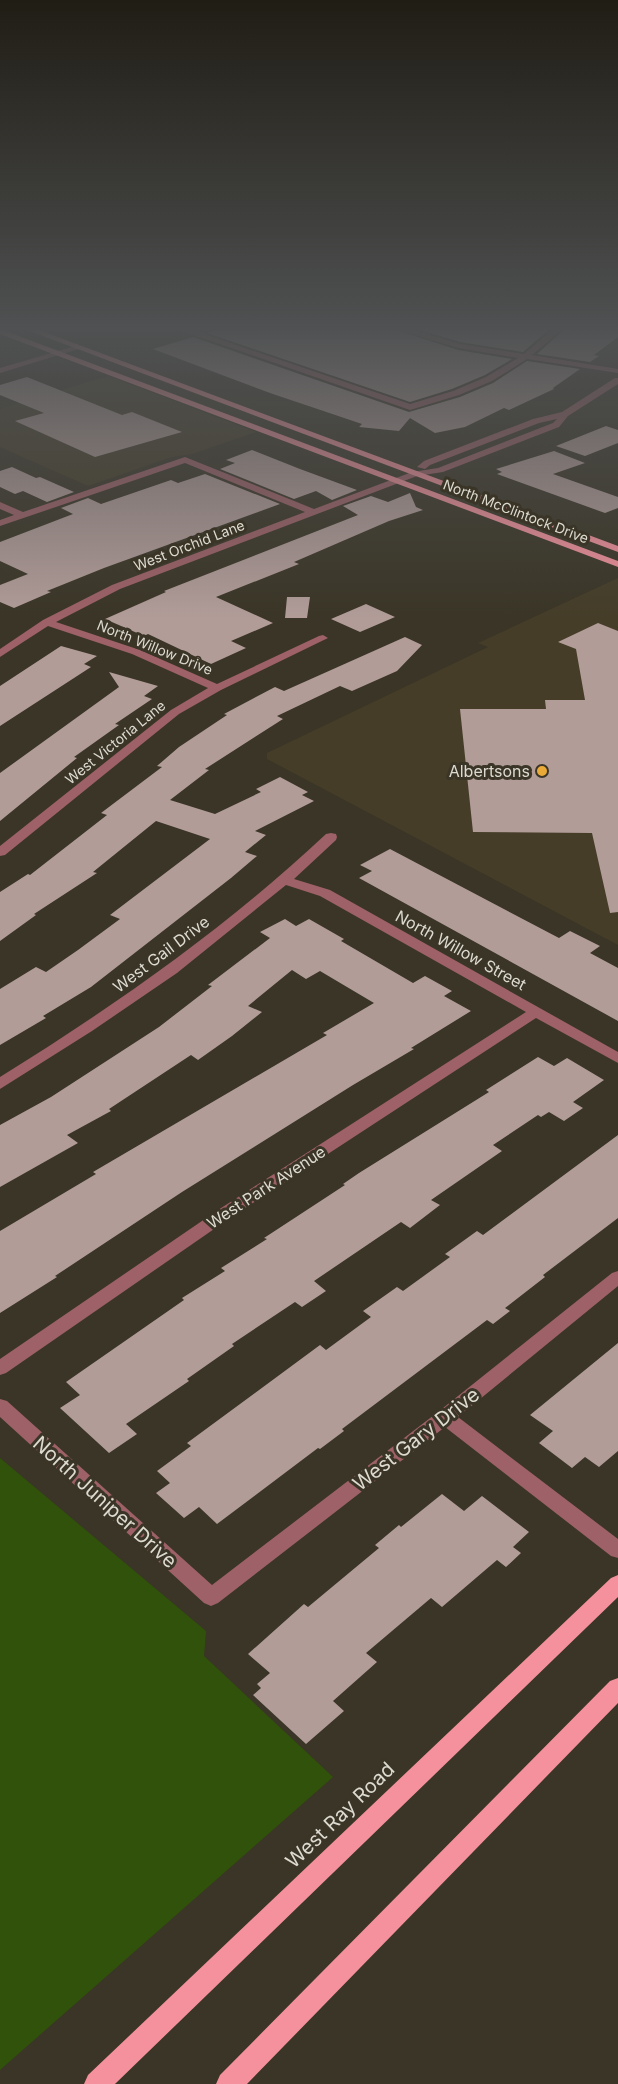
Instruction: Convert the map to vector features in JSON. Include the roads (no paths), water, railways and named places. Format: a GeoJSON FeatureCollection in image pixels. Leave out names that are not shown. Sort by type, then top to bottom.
{"type":"FeatureCollection","features":[{"type":"Feature","properties":{"kind":"main road","name":"North McClintock Drive"},"geometry":{"type":"LineString","coordinates":[[259,424],[618,549]]}},
{"type":"Feature","properties":{"kind":"main road","name":"North McClintock Drive"},"geometry":{"type":"LineString","coordinates":[[272,424],[618,564]]}},
{"type":"Feature","properties":{"kind":"main road","name":"West Ray Road"},"geometry":{"type":"LineString","coordinates":[[97,2084],[618,1584]]}},
{"type":"Feature","properties":{"kind":"main road"},"geometry":{"type":"LineString","coordinates":[[229,2084],[618,1688]]}},
{"type":"Feature","properties":{"kind":"street","name":"West Orchid Lane"},"geometry":{"type":"LineString","coordinates":[[0,654],[47,622],[116,587],[406,477],[427,463],[528,424]]}},
{"type":"Feature","properties":{"kind":"street"},"geometry":{"type":"LineString","coordinates":[[0,523],[185,460],[313,512]]}},
{"type":"Feature","properties":{"kind":"street"},"geometry":{"type":"LineString","coordinates":[[0,505],[22,515]]}},
{"type":"Feature","properties":{"kind":"street","name":"North Willow Drive"},"geometry":{"type":"LineString","coordinates":[[47,622],[136,652],[217,688]]}},
{"type":"Feature","properties":{"kind":"street","name":"West Victoria Lane"},"geometry":{"type":"LineString","coordinates":[[0,852],[174,712],[217,688],[323,638]]}},
{"type":"Feature","properties":{"kind":"street","name":"West Gail Drive"},"geometry":{"type":"LineString","coordinates":[[0,1084],[94,1025],[189,958],[331,837]]}},
{"type":"Feature","properties":{"kind":"street","name":"North Willow Street"},"geometry":{"type":"LineString","coordinates":[[283,880],[325,893],[618,1058]]}},
{"type":"Feature","properties":{"kind":"street","name":"West Park Avenue"},"geometry":{"type":"LineString","coordinates":[[0,1368],[224,1214],[536,1012]]}},
{"type":"Feature","properties":{"kind":"street","name":"West Gary Drive"},"geometry":{"type":"LineString","coordinates":[[211,1597],[445,1417],[618,1277]]}},
{"type":"Feature","properties":{"kind":"street","name":"North Juniper Drive"},"geometry":{"type":"LineString","coordinates":[[0,1406],[211,1597]]}},
{"type":"Feature","properties":{"kind":"street"},"geometry":{"type":"LineString","coordinates":[[445,1417],[618,1550]]}},
{"type":"Feature","properties":{"kind":"place","name":"Albertsons"},"geometry":{"type":"Point","coordinates":[542,771]}}]}
